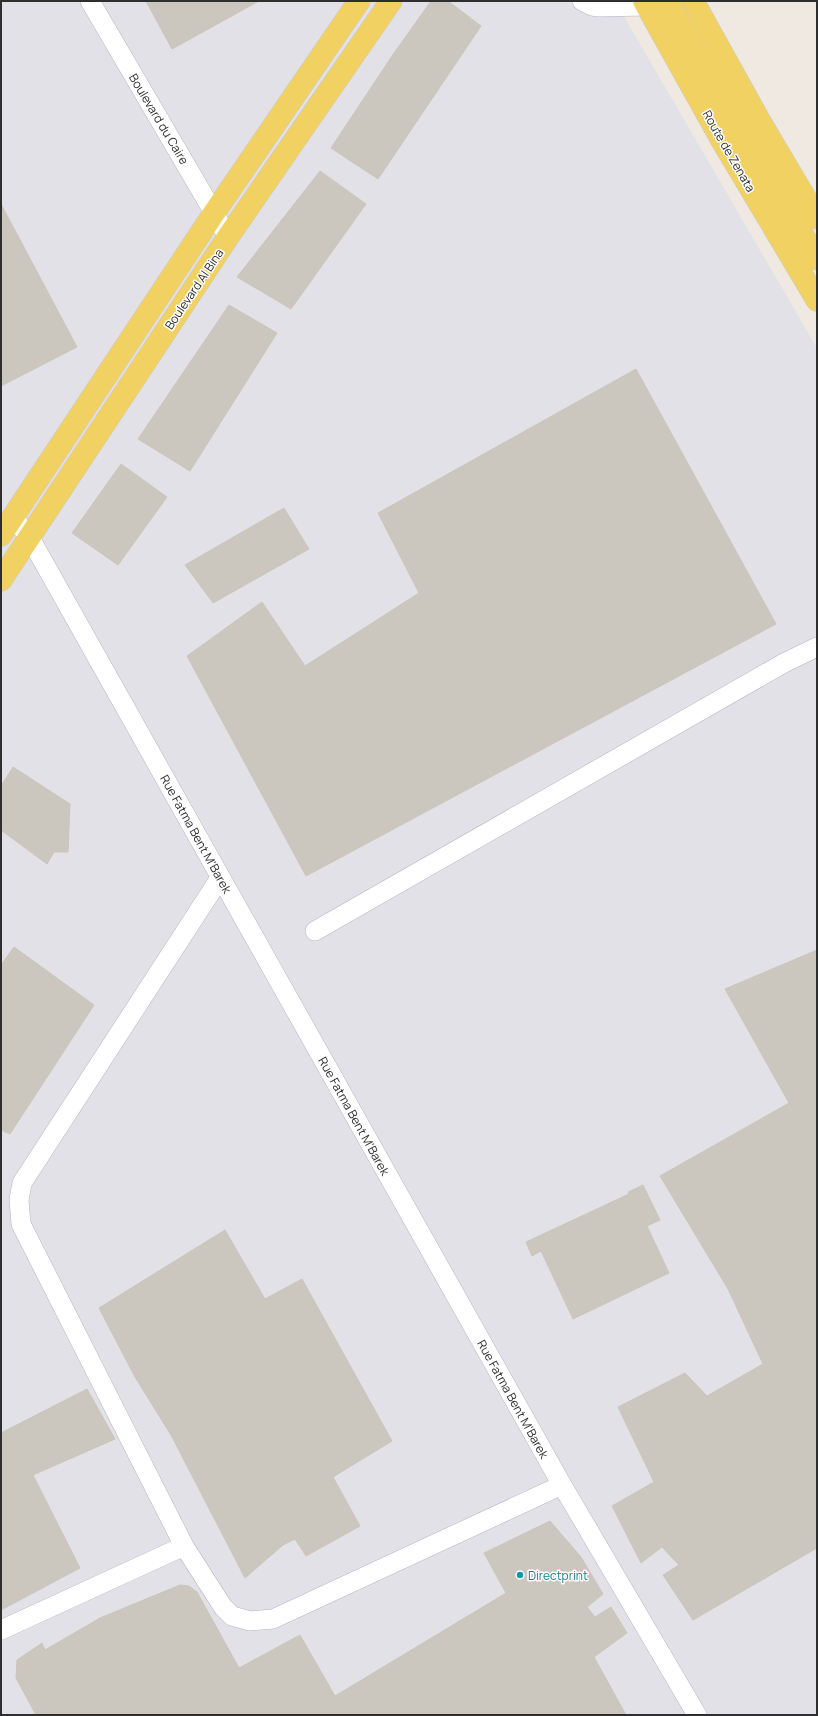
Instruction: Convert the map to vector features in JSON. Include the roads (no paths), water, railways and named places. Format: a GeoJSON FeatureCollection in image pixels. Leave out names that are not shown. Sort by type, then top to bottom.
{"type":"FeatureCollection","features":[{"type":"Feature","properties":{"kind":"main road","name":"Boulevard Al Bina"},"geometry":{"type":"LineString","coordinates":[[1,535],[214,213],[359,1]]}},
{"type":"Feature","properties":{"kind":"main road","name":"Boulevard Al Bina"},"geometry":{"type":"LineString","coordinates":[[1,580],[228,237],[392,1]]}},
{"type":"Feature","properties":{"kind":"main road"},"geometry":{"type":"LineString","coordinates":[[693,1],[758,118],[817,218]]}},
{"type":"Feature","properties":{"kind":"main road","name":"Route de Zenata"},"geometry":{"type":"LineString","coordinates":[[652,2],[817,259]]}},
{"type":"Feature","properties":{"kind":"main road","name":"Route de Zenata"},"geometry":{"type":"LineString","coordinates":[[652,2],[728,135],[817,285]]}},
{"type":"Feature","properties":{"kind":"main road","name":"Route de Zenata"},"geometry":{"type":"LineString","coordinates":[[652,2],[721,139],[817,300]]}},
{"type":"Feature","properties":{"kind":"lane","name":"Boulevard du Caire"},"geometry":{"type":"LineString","coordinates":[[90,1],[228,237]]}},
{"type":"Feature","properties":{"kind":"lane"},"geometry":{"type":"LineString","coordinates":[[582,1],[598,7],[652,2]]}},
{"type":"Feature","properties":{"kind":"lane","name":"Rue Fatma Bent M'Barek"},"geometry":{"type":"LineString","coordinates":[[14,517],[30,538],[562,1485],[697,1715]]}},
{"type":"Feature","properties":{"kind":"lane"},"geometry":{"type":"LineString","coordinates":[[315,931],[778,667],[817,647]]}},
{"type":"Feature","properties":{"kind":"lane"},"geometry":{"type":"LineString","coordinates":[[220,878],[22,1183],[19,1200],[21,1224],[184,1546],[222,1607],[232,1616],[250,1621],[273,1619],[562,1485]]}},
{"type":"Feature","properties":{"kind":"lane"},"geometry":{"type":"LineString","coordinates":[[1,1630],[184,1546]]}},
{"type":"Feature","properties":{"kind":"place","name":"Directprint"},"geometry":{"type":"Point","coordinates":[520,1575]}}]}
